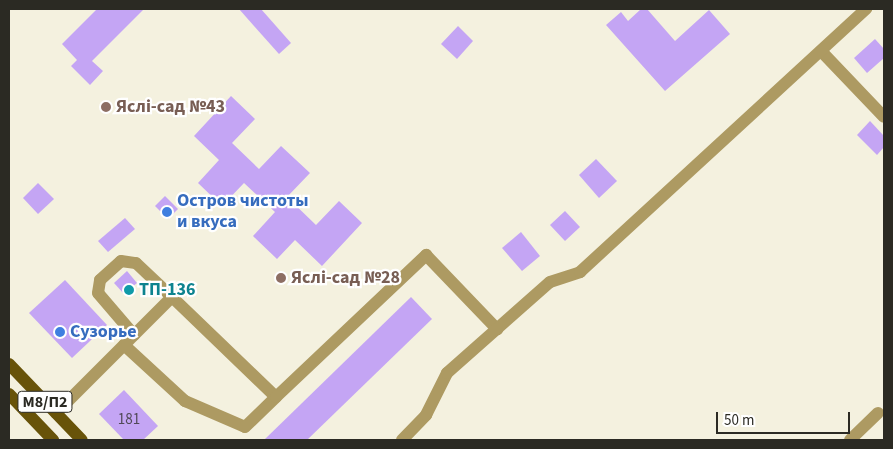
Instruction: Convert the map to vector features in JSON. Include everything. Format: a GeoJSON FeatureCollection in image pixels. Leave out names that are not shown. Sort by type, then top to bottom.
{"type":"FeatureCollection","features":[{"type":"Feature","properties":{"kind":"main road","name":"М8/П2"},"geometry":{"type":"LineString","coordinates":[[9,364],[82,440]]}},
{"type":"Feature","properties":{"kind":"main road","name":"М8/П2"},"geometry":{"type":"LineString","coordinates":[[9,394],[53,440]]}},
{"type":"Feature","properties":{"kind":"street"},"geometry":{"type":"LineString","coordinates":[[402,440],[426,415],[446,373],[550,282],[580,272],[866,9]]}},
{"type":"Feature","properties":{"kind":"street"},"geometry":{"type":"LineString","coordinates":[[821,51],[884,117]]}},
{"type":"Feature","properties":{"kind":"street"},"geometry":{"type":"LineString","coordinates":[[124,345],[185,401],[245,427],[426,255],[497,329]]}},
{"type":"Feature","properties":{"kind":"street"},"geometry":{"type":"LineString","coordinates":[[134,335],[98,293],[100,280],[121,262],[136,263],[276,397]]}},
{"type":"Feature","properties":{"kind":"street"},"geometry":{"type":"LineString","coordinates":[[56,413],[172,297]]}},
{"type":"Feature","properties":{"kind":"street"},"geometry":{"type":"LineString","coordinates":[[850,440],[882,413]]}},
{"type":"Feature","properties":{"kind":"building"},"geometry":{"type":"Polygon","coordinates":[[[97,9],[144,9],[92,61],[103,71],[90,85],[71,66],[77,60],[62,44],[97,9]]]}},
{"type":"Feature","properties":{"kind":"building"},"geometry":{"type":"Polygon","coordinates":[[[239,9],[261,9],[291,43],[279,54],[239,9]]]}},
{"type":"Feature","properties":{"kind":"building"},"geometry":{"type":"Polygon","coordinates":[[[641,9],[647,9],[675,41],[709,10],[730,34],[665,91],[606,25],[621,12],[628,21],[641,9]]]}},
{"type":"Feature","properties":{"kind":"building"},"geometry":{"type":"Polygon","coordinates":[[[458,26],[473,41],[457,59],[441,44],[458,26]]]}},
{"type":"Feature","properties":{"kind":"building"},"geometry":{"type":"Polygon","coordinates":[[[875,39],[884,49],[884,58],[867,73],[854,58],[875,39]]]}},
{"type":"Feature","properties":{"kind":"building"},"geometry":{"type":"Polygon","coordinates":[[[231,96],[255,119],[232,143],[259,169],[281,146],[310,173],[287,197],[316,225],[339,201],[362,223],[322,266],[295,240],[277,259],[253,236],[275,212],[244,183],[222,206],[198,183],[219,160],[194,136],[231,96]]]}},
{"type":"Feature","properties":{"kind":"building"},"geometry":{"type":"Polygon","coordinates":[[[870,121],[884,136],[884,147],[877,155],[857,135],[870,121]]]}},
{"type":"Feature","properties":{"kind":"building"},"geometry":{"type":"Polygon","coordinates":[[[596,159],[617,181],[599,198],[579,175],[596,159]]]}},
{"type":"Feature","properties":{"kind":"building"},"geometry":{"type":"Polygon","coordinates":[[[38,183],[54,199],[38,214],[23,198],[38,183]]]}},
{"type":"Feature","properties":{"kind":"building"},"geometry":{"type":"Polygon","coordinates":[[[165,196],[178,209],[168,219],[155,206],[165,196]]]}},
{"type":"Feature","properties":{"kind":"building"},"geometry":{"type":"Polygon","coordinates":[[[565,211],[580,227],[565,241],[550,225],[565,211]]]}},
{"type":"Feature","properties":{"kind":"building"},"geometry":{"type":"Polygon","coordinates":[[[125,218],[135,229],[108,252],[98,241],[125,218]]]}},
{"type":"Feature","properties":{"kind":"building"},"geometry":{"type":"Polygon","coordinates":[[[521,232],[540,256],[522,271],[502,248],[521,232]]]}},
{"type":"Feature","properties":{"kind":"building"},"geometry":{"type":"Polygon","coordinates":[[[127,271],[137,283],[124,294],[114,283],[127,271]]]}},
{"type":"Feature","properties":{"kind":"building"},"geometry":{"type":"Polygon","coordinates":[[[65,280],[107,325],[72,358],[29,313],[65,280]]]}},
{"type":"Feature","properties":{"kind":"building"},"geometry":{"type":"Polygon","coordinates":[[[411,297],[432,319],[307,440],[264,440],[411,297]]]}},
{"type":"Feature","properties":{"kind":"building"},"geometry":{"type":"Polygon","coordinates":[[[124,390],[158,426],[143,440],[124,440],[99,414],[124,390]]]}},
{"type":"Feature","properties":{"kind":"place","name":"Яслі-сад №43"},"geometry":{"type":"Point","coordinates":[106,107]}},
{"type":"Feature","properties":{"kind":"place","name":"Остров чистоты и вкуса"},"geometry":{"type":"Point","coordinates":[167,212]}},
{"type":"Feature","properties":{"kind":"place","name":"Яслі-сад №28"},"geometry":{"type":"Point","coordinates":[281,278]}},
{"type":"Feature","properties":{"kind":"place","name":"ТП-136"},"geometry":{"type":"Point","coordinates":[129,290]}},
{"type":"Feature","properties":{"kind":"place","name":"Сузорье"},"geometry":{"type":"Point","coordinates":[60,332]}}]}
